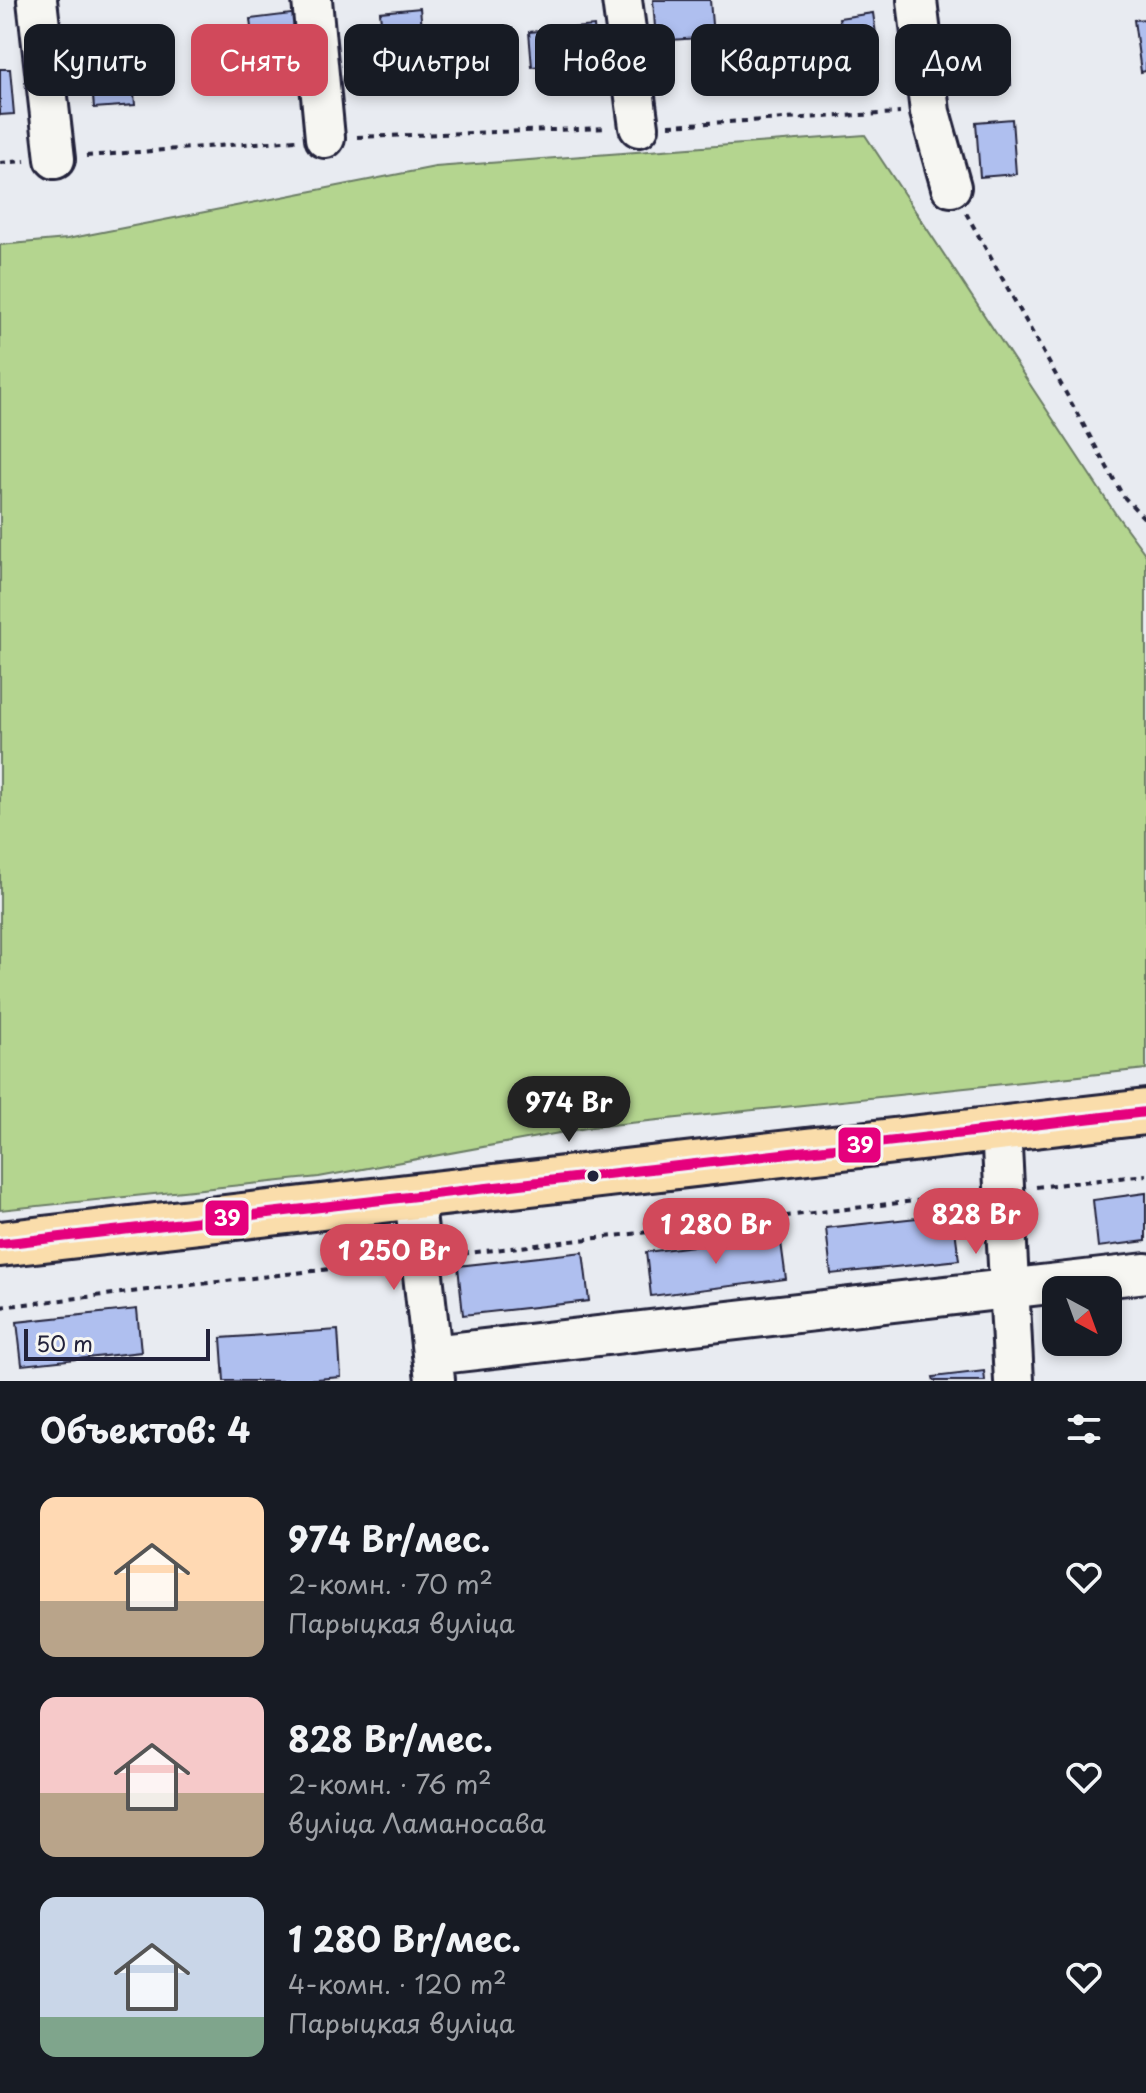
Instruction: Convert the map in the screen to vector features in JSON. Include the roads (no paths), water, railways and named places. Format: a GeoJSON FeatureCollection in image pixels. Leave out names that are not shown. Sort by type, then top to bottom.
{"type":"FeatureCollection","features":[{"type":"Feature","properties":{"kind":"main road"},"geometry":{"type":"LineString","coordinates":[[0,1244],[1146,1112]]}},
{"type":"Feature","properties":{"kind":"street"},"geometry":{"type":"LineString","coordinates":[[37,0],[55,159]]}},
{"type":"Feature","properties":{"kind":"street"},"geometry":{"type":"LineString","coordinates":[[312,0],[325,138]]}},
{"type":"Feature","properties":{"kind":"street"},"geometry":{"type":"LineString","coordinates":[[622,0],[639,127]]}},
{"type":"Feature","properties":{"kind":"street"},"geometry":{"type":"LineString","coordinates":[[917,0],[930,112],[951,187]]}},
{"type":"Feature","properties":{"kind":"street"},"geometry":{"type":"LineString","coordinates":[[1001,1128],[1014,1381]]}},
{"type":"Feature","properties":{"kind":"street"},"geometry":{"type":"LineString","coordinates":[[414,1196],[434,1368],[1146,1273]]}}]}
